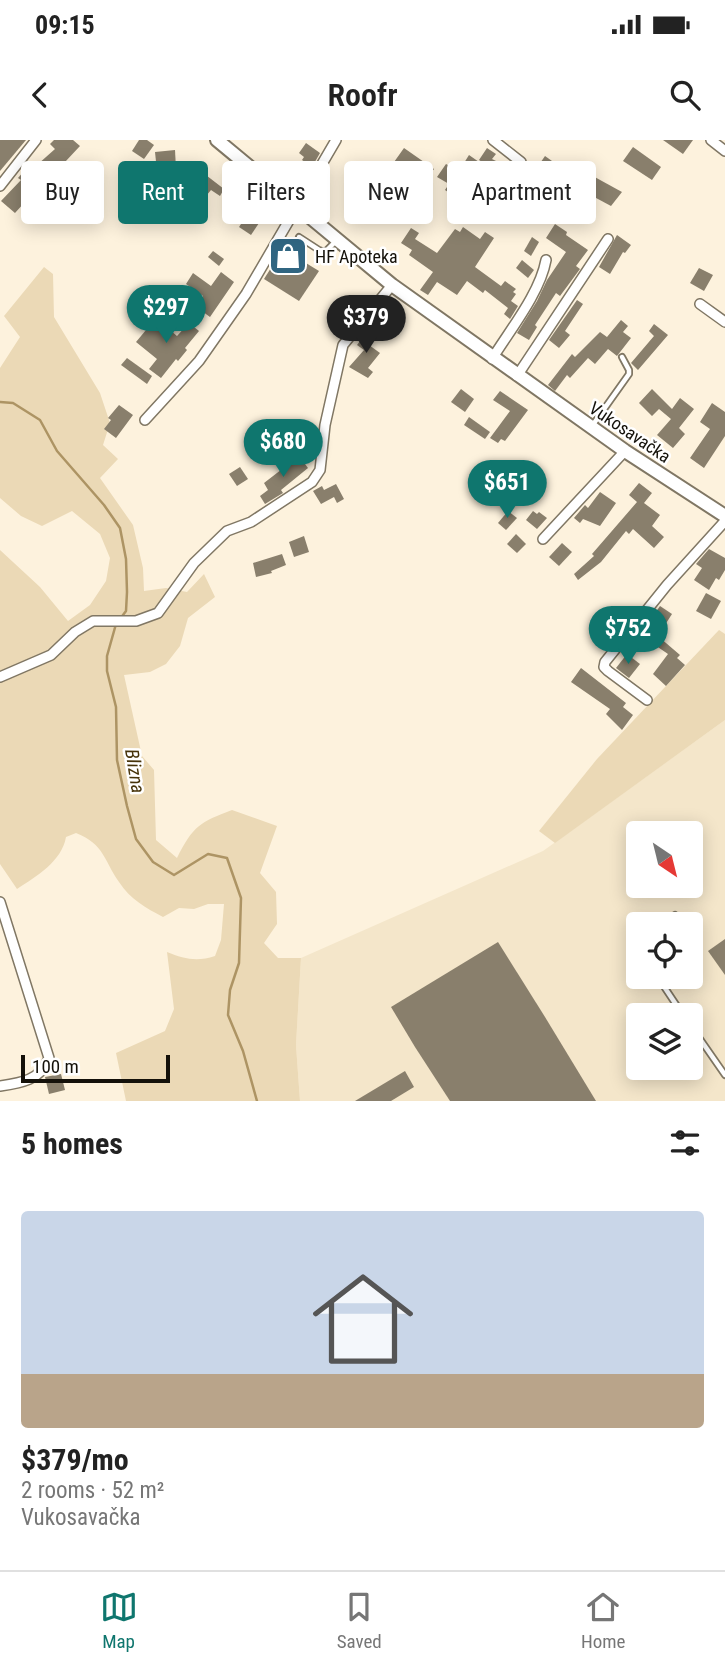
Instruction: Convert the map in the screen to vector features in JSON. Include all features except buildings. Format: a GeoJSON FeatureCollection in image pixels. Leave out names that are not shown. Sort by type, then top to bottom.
{"type":"FeatureCollection","features":[{"type":"Feature","properties":{"kind":"main road","name":"Vukosavačka"},"geometry":{"type":"LineString","coordinates":[[217,140],[243,161]]}},
{"type":"Feature","properties":{"kind":"main road","name":"Vukosavačka"},"geometry":{"type":"LineString","coordinates":[[318,224],[392,285],[492,359],[725,518]]}},
{"type":"Feature","properties":{"kind":"street"},"geometry":{"type":"LineString","coordinates":[[0,186],[36,140]]}},
{"type":"Feature","properties":{"kind":"street"},"geometry":{"type":"LineString","coordinates":[[323,161],[336,140]]}},
{"type":"Feature","properties":{"kind":"street"},"geometry":{"type":"LineString","coordinates":[[493,140],[520,161]]}},
{"type":"Feature","properties":{"kind":"street"},"geometry":{"type":"LineString","coordinates":[[711,140],[725,151]]}},
{"type":"Feature","properties":{"kind":"street"},"geometry":{"type":"LineString","coordinates":[[145,420],[198,361],[222,328],[246,294],[285,224]]}},
{"type":"Feature","properties":{"kind":"street"},"geometry":{"type":"LineString","coordinates":[[517,376],[608,239]]}},
{"type":"Feature","properties":{"kind":"street"},"geometry":{"type":"LineString","coordinates":[[492,359],[533,294],[545,269],[546,260]]}},
{"type":"Feature","properties":{"kind":"street"},"geometry":{"type":"LineString","coordinates":[[0,677],[51,654],[75,632],[93,621],[136,621],[158,613],[194,563],[227,531],[251,522],[312,482],[320,470],[325,425],[343,345],[392,285]]}},
{"type":"Feature","properties":{"kind":"street"},"geometry":{"type":"LineString","coordinates":[[700,304],[725,322]]}},
{"type":"Feature","properties":{"kind":"street"},"geometry":{"type":"LineString","coordinates":[[543,539],[625,451]]}},
{"type":"Feature","properties":{"kind":"street"},"geometry":{"type":"LineString","coordinates":[[648,700],[608,671],[604,667],[605,662],[725,518]]}},
{"type":"Feature","properties":{"kind":"street"},"geometry":{"type":"LineString","coordinates":[[0,902],[49,1058],[45,1068],[36,1077],[18,1084],[0,1086]]}},
{"type":"Feature","properties":{"kind":"lane"},"geometry":{"type":"LineString","coordinates":[[299,237],[325,252],[337,240]]}},
{"type":"Feature","properties":{"kind":"lane"},"geometry":{"type":"LineString","coordinates":[[591,427],[629,374],[622,357]]}},
{"type":"Feature","properties":{"kind":"lane"},"geometry":{"type":"LineString","coordinates":[[703,1043],[725,1074]]}},
{"type":"Feature","properties":{"kind":"shaded area"},"geometry":{"type":"Polygon","coordinates":[[[44,267],[53,274],[54,317],[100,393],[110,423],[103,445],[118,459],[100,478],[133,525],[143,568],[144,591],[166,588],[187,592],[204,574],[215,597],[188,618],[180,646],[166,664],[150,672],[124,675],[142,756],[154,770],[156,840],[177,858],[198,826],[232,810],[277,826],[260,873],[276,892],[277,924],[264,943],[278,958],[301,958],[296,1045],[300,1101],[126,1101],[116,1053],[165,1031],[174,1009],[167,952],[191,959],[215,956],[221,940],[224,904],[208,904],[194,909],[179,908],[163,917],[133,898],[93,842],[76,833],[66,837],[64,846],[48,867],[17,889],[0,864],[0,550],[40,587],[68,621],[90,605],[106,581],[110,558],[100,534],[72,511],[42,526],[21,516],[0,498],[0,368],[20,337],[4,316],[44,267]]]}},
{"type":"Feature","properties":{"kind":"shaded area"},"geometry":{"type":"Polygon","coordinates":[[[719,630],[725,634],[725,720],[555,843],[539,831],[597,759],[719,630]]]}},
{"type":"Feature","properties":{"kind":"shaded area"},"geometry":{"type":"Polygon","coordinates":[[[725,720],[725,1101],[300,1101],[296,1045],[301,958],[543,851],[725,720]]]}},
{"type":"Feature","properties":{"kind":"waterway","name":"Blizna"},"geometry":{"type":"LineString","coordinates":[[0,402],[13,403],[40,420],[57,451],[104,505],[120,528],[126,559],[127,592],[126,611],[120,619]]}},
{"type":"Feature","properties":{"kind":"waterway","name":"Blizna"},"geometry":{"type":"LineString","coordinates":[[116,624],[107,656],[107,671],[116,707],[117,760],[136,839],[153,862],[174,875],[208,854],[227,858],[241,898],[239,963],[230,990],[228,1015],[243,1051],[257,1101]]}},
{"type":"Feature","properties":{"kind":"place","name":"HF Apoteka"},"geometry":{"type":"Point","coordinates":[288,256]}}]}
